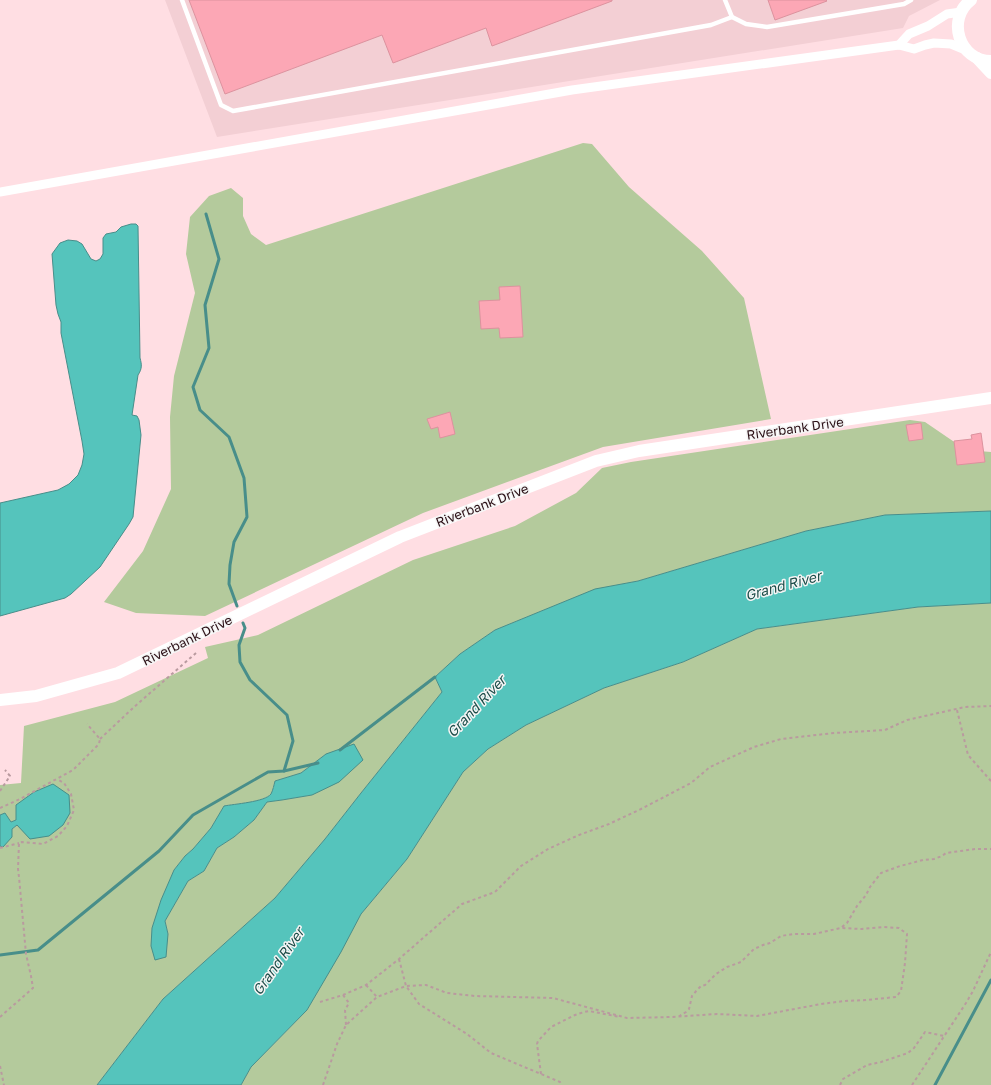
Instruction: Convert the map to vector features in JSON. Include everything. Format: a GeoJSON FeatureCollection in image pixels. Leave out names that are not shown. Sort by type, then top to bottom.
{"type":"FeatureCollection","features":[{"type":"Feature","properties":{"kind":"street"},"geometry":{"type":"LineString","coordinates":[[899,44],[909,34],[928,26],[967,4]]}},
{"type":"Feature","properties":{"kind":"street"},"geometry":{"type":"LineString","coordinates":[[967,4],[958,19],[958,31],[961,42],[991,73]]}},
{"type":"Feature","properties":{"kind":"street"},"geometry":{"type":"LineString","coordinates":[[0,192],[572,90],[899,44],[914,49],[934,43],[951,44],[973,55],[991,61]]}},
{"type":"Feature","properties":{"kind":"street","name":"Riverbank Drive"},"geometry":{"type":"LineString","coordinates":[[0,700],[36,696],[118,674],[400,537],[596,461],[639,451],[991,398]]}},
{"type":"Feature","properties":{"kind":"lane"},"geometry":{"type":"LineString","coordinates":[[182,0],[221,105],[233,111],[711,25],[732,17]]}},
{"type":"Feature","properties":{"kind":"lane"},"geometry":{"type":"LineString","coordinates":[[726,0],[732,17],[746,24],[766,27],[898,6],[912,0]]}},
{"type":"Feature","properties":{"kind":"path"},"geometry":{"type":"LineString","coordinates":[[0,808],[20,800],[73,770],[99,744],[100,739],[196,653]]}},
{"type":"Feature","properties":{"kind":"path"},"geometry":{"type":"LineString","coordinates":[[320,1002],[366,985],[399,959],[462,904],[495,892],[521,866],[548,849],[641,809],[692,783],[710,767],[754,747],[781,739],[834,733],[885,730],[907,720],[965,707],[991,706]]}},
{"type":"Feature","properties":{"kind":"path"},"geometry":{"type":"LineString","coordinates":[[957,710],[968,754],[991,781]]}},
{"type":"Feature","properties":{"kind":"path"},"geometry":{"type":"LineString","coordinates":[[87,724],[100,739]]}},
{"type":"Feature","properties":{"kind":"path"},"geometry":{"type":"LineString","coordinates":[[0,792],[10,776],[5,770]]}},
{"type":"Feature","properties":{"kind":"path"},"geometry":{"type":"LineString","coordinates":[[0,848],[22,842],[43,844],[58,836],[67,826],[74,810],[70,794],[64,784],[57,779]]}},
{"type":"Feature","properties":{"kind":"path"},"geometry":{"type":"LineString","coordinates":[[0,1017],[33,988],[26,954],[18,868],[19,843]]}},
{"type":"Feature","properties":{"kind":"path"},"geometry":{"type":"LineString","coordinates":[[841,928],[845,925],[881,873],[900,866],[923,860],[934,859],[946,853],[975,849],[991,849]]}},
{"type":"Feature","properties":{"kind":"path"},"geometry":{"type":"LineString","coordinates":[[542,1074],[537,1044],[538,1041],[551,1027],[575,1015],[589,1011],[627,1018],[678,1016],[717,1014],[757,1016],[821,1004],[896,997],[901,991],[907,934],[899,928],[883,927],[862,930],[841,928],[814,934],[794,934],[781,936],[770,943],[757,947],[741,962],[719,972],[705,985],[700,986],[692,996],[689,1009],[678,1016]]}},
{"type":"Feature","properties":{"kind":"path"},"geometry":{"type":"LineString","coordinates":[[912,1085],[970,997],[991,952]]}},
{"type":"Feature","properties":{"kind":"path"},"geometry":{"type":"LineString","coordinates":[[399,959],[406,986],[419,1004],[467,1034],[491,1053],[560,1082],[562,1085]]}},
{"type":"Feature","properties":{"kind":"path"},"geometry":{"type":"LineString","coordinates":[[366,985],[377,997]]}},
{"type":"Feature","properties":{"kind":"path"},"geometry":{"type":"LineString","coordinates":[[323,1085],[337,1044],[346,1025],[377,997],[406,986],[426,985],[447,993],[475,996],[552,998],[627,1018]]}},
{"type":"Feature","properties":{"kind":"path"},"geometry":{"type":"LineString","coordinates":[[342,995],[349,1003],[345,1010],[346,1025]]}},
{"type":"Feature","properties":{"kind":"path"},"geometry":{"type":"LineString","coordinates":[[840,1085],[844,1079],[867,1065],[908,1053],[914,1048],[926,1032],[944,1036]]}},
{"type":"Feature","properties":{"kind":"path"},"geometry":{"type":"LineString","coordinates":[[0,1066],[4,1085]]}},
{"type":"Feature","properties":{"kind":"shaded area"},"geometry":{"type":"Polygon","coordinates":[[[165,0],[940,0],[909,16],[903,28],[217,137],[165,0]]]}},
{"type":"Feature","properties":{"kind":"green space"},"geometry":{"type":"Polygon","coordinates":[[[583,143],[592,144],[629,187],[702,251],[744,298],[771,419],[603,447],[423,513],[205,616],[136,613],[104,602],[143,551],[171,489],[170,417],[174,376],[195,293],[186,254],[190,217],[209,196],[231,188],[243,198],[243,216],[251,234],[266,245],[583,143]]]}},
{"type":"Feature","properties":{"kind":"green space"},"geometry":{"type":"Polygon","coordinates":[[[910,420],[925,422],[966,450],[991,452],[991,511],[885,515],[806,531],[638,581],[595,590],[495,630],[460,654],[435,677],[442,692],[325,839],[275,898],[163,999],[97,1085],[0,1085],[0,846],[3,847],[12,829],[17,825],[16,820],[11,822],[5,813],[0,815],[0,785],[21,783],[24,726],[115,702],[208,658],[205,647],[258,635],[413,560],[515,526],[576,493],[602,468],[631,462],[910,420]],[[326,754],[301,773],[275,781],[271,794],[268,797],[256,801],[224,806],[211,828],[174,870],[155,960],[168,934],[165,921],[188,881],[204,871],[217,848],[234,837],[254,820],[267,802],[312,795],[326,754]]]}},
{"type":"Feature","properties":{"kind":"green space"},"geometry":{"type":"Polygon","coordinates":[[[991,603],[991,1085],[241,1085],[251,1067],[307,1010],[361,914],[407,859],[463,772],[488,749],[526,725],[604,688],[683,662],[757,629],[918,607],[991,603]]]}},
{"type":"Feature","properties":{"kind":"water"},"geometry":{"type":"Polygon","coordinates":[[[136,224],[138,226],[141,365],[132,415],[137,416],[139,420],[141,435],[133,517],[100,567],[71,594],[65,598],[0,616],[0,503],[58,490],[69,484],[78,475],[84,454],[61,333],[61,322],[56,305],[52,254],[60,243],[68,240],[77,241],[82,244],[91,259],[96,261],[100,259],[103,254],[103,238],[106,234],[116,232],[121,227],[136,224]]]}},
{"type":"Feature","properties":{"kind":"water","name":"Grand River"},"geometry":{"type":"Polygon","coordinates":[[[991,511],[991,603],[918,607],[757,629],[683,662],[604,688],[526,725],[488,749],[463,772],[407,859],[361,914],[307,1010],[251,1067],[241,1085],[97,1085],[163,999],[275,898],[325,839],[442,692],[435,677],[460,654],[495,630],[595,589],[638,581],[806,531],[885,515],[991,511]]]}},
{"type":"Feature","properties":{"kind":"water"},"geometry":{"type":"Polygon","coordinates":[[[354,744],[363,760],[339,782],[312,795],[267,802],[254,820],[234,837],[217,848],[204,871],[188,881],[165,921],[168,934],[166,957],[155,960],[151,946],[152,928],[161,900],[174,870],[211,828],[224,806],[256,801],[268,797],[271,794],[275,781],[301,773],[326,754],[354,744]]]}},
{"type":"Feature","properties":{"kind":"water"},"geometry":{"type":"Polygon","coordinates":[[[53,784],[69,795],[70,813],[63,825],[49,836],[30,839],[17,825],[12,829],[12,837],[3,847],[0,846],[0,815],[5,813],[11,822],[16,820],[16,805],[34,792],[53,784]]]}},
{"type":"Feature","properties":{"kind":"building"},"geometry":{"type":"Polygon","coordinates":[[[189,0],[612,1],[492,46],[486,28],[393,63],[382,35],[225,94],[189,0]]]}},
{"type":"Feature","properties":{"kind":"building"},"geometry":{"type":"Polygon","coordinates":[[[768,0],[826,0],[827,1],[775,20],[768,0]]]}},
{"type":"Feature","properties":{"kind":"building"},"geometry":{"type":"Polygon","coordinates":[[[520,286],[523,337],[500,338],[499,328],[481,329],[479,301],[500,300],[499,287],[520,286]]]}},
{"type":"Feature","properties":{"kind":"building"},"geometry":{"type":"Polygon","coordinates":[[[450,412],[455,434],[440,438],[438,427],[431,429],[427,419],[450,412]]]}},
{"type":"Feature","properties":{"kind":"building"},"geometry":{"type":"Polygon","coordinates":[[[921,423],[923,439],[909,441],[906,425],[921,423]]]}},
{"type":"Feature","properties":{"kind":"building"},"geometry":{"type":"Polygon","coordinates":[[[981,433],[985,462],[957,465],[954,441],[972,439],[971,435],[981,433]]]}},
{"type":"Feature","properties":{"kind":"waterway"},"geometry":{"type":"LineString","coordinates":[[206,214],[219,259],[205,305],[209,348],[193,387],[200,410],[229,437],[244,478],[247,517],[234,542],[230,565],[229,584],[237,606]]}},
{"type":"Feature","properties":{"kind":"waterway"},"geometry":{"type":"LineString","coordinates":[[243,623],[245,628],[239,645],[240,662],[250,680],[287,715],[293,741],[284,771]]}},
{"type":"Feature","properties":{"kind":"waterway"},"geometry":{"type":"LineString","coordinates":[[340,750],[435,677]]}},
{"type":"Feature","properties":{"kind":"waterway"},"geometry":{"type":"LineString","coordinates":[[0,955],[38,950],[159,851],[193,815],[268,772],[284,771],[318,763]]}},
{"type":"Feature","properties":{"kind":"waterway"},"geometry":{"type":"LineString","coordinates":[[935,1085],[991,980]]}}]}
